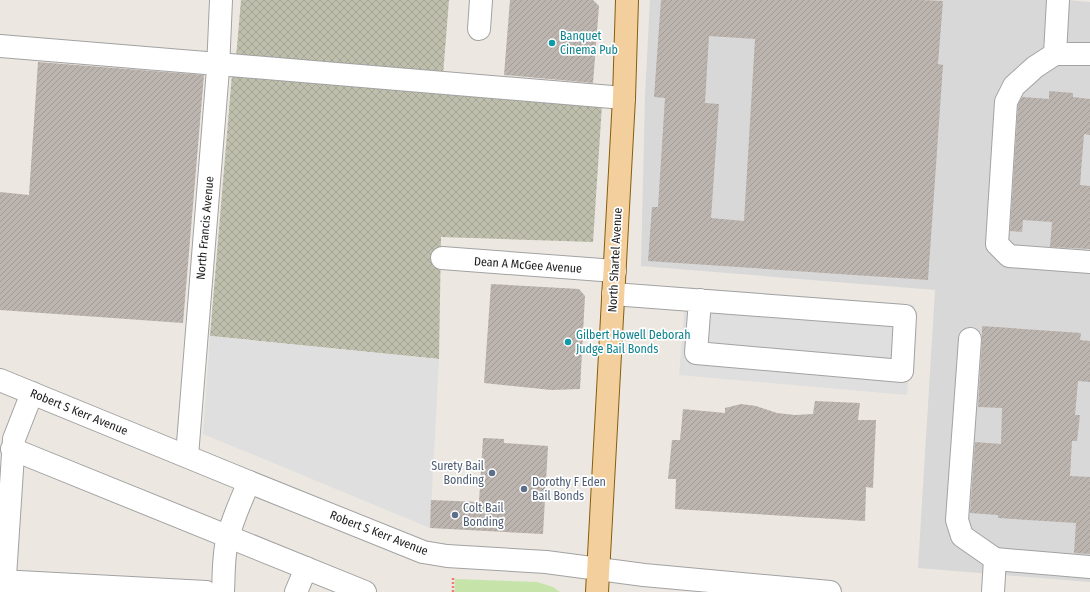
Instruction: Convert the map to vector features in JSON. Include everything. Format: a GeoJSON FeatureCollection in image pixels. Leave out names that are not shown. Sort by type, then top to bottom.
{"type":"FeatureCollection","features":[{"type":"Feature","properties":{"kind":"main road","name":"North Shartel Avenue"},"geometry":{"type":"LineString","coordinates":[[597,592],[624,98],[627,0]]}},
{"type":"Feature","properties":{"kind":"street","name":"North Francis Avenue"},"geometry":{"type":"LineString","coordinates":[[187,456],[222,0]]}},
{"type":"Feature","properties":{"kind":"street"},"geometry":{"type":"LineString","coordinates":[[479,29],[481,0]]}},
{"type":"Feature","properties":{"kind":"street"},"geometry":{"type":"LineString","coordinates":[[1055,54],[1058,0]]}},
{"type":"Feature","properties":{"kind":"street"},"geometry":{"type":"LineString","coordinates":[[0,46],[624,98]]}},
{"type":"Feature","properties":{"kind":"street"},"geometry":{"type":"LineString","coordinates":[[1090,54],[1055,54],[1034,67],[1014,86],[1006,102],[998,244],[1009,256],[1090,262]]}},
{"type":"Feature","properties":{"kind":"street","name":"Dean A McGee Avenue"},"geometry":{"type":"LineString","coordinates":[[442,258],[615,271]]}},
{"type":"Feature","properties":{"kind":"street"},"geometry":{"type":"LineString","coordinates":[[613,294],[700,300],[905,316],[902,371],[696,353],[700,300]]}},
{"type":"Feature","properties":{"kind":"street"},"geometry":{"type":"LineString","coordinates":[[970,339],[956,520],[962,536],[995,559],[1090,567]]}},
{"type":"Feature","properties":{"kind":"street","name":"Robert S Kerr Avenue"},"geometry":{"type":"LineString","coordinates":[[0,380],[423,552],[447,556],[546,562],[644,575],[830,592]]}},
{"type":"Feature","properties":{"kind":"street"},"geometry":{"type":"LineString","coordinates":[[32,393],[16,430],[12,449],[3,585],[206,592]]}},
{"type":"Feature","properties":{"kind":"street"},"geometry":{"type":"LineString","coordinates":[[12,449],[306,568],[355,590]]}},
{"type":"Feature","properties":{"kind":"street"},"geometry":{"type":"LineString","coordinates":[[223,592],[225,550],[228,537],[233,519],[249,482]]}},
{"type":"Feature","properties":{"kind":"street"},"geometry":{"type":"LineString","coordinates":[[993,592],[995,559]]}},
{"type":"Feature","properties":{"kind":"street"},"geometry":{"type":"LineString","coordinates":[[296,592],[306,568]]}},
{"type":"Feature","properties":{"kind":"path"},"geometry":{"type":"LineString","coordinates":[[453,576],[453,592]]}},
{"type":"Feature","properties":{"kind":"shaded area"},"geometry":{"type":"Polygon","coordinates":[[[241,0],[449,0],[443,75],[236,58],[241,0]]]}},
{"type":"Feature","properties":{"kind":"shaded area"},"geometry":{"type":"Polygon","coordinates":[[[650,0],[1068,0],[1090,2],[1090,582],[918,568],[935,290],[641,266],[645,95],[650,0]]]}},
{"type":"Feature","properties":{"kind":"shaded area"},"geometry":{"type":"Polygon","coordinates":[[[232,74],[602,105],[593,242],[441,237],[439,359],[210,336],[232,74]]]}},
{"type":"Feature","properties":{"kind":"shaded area"},"geometry":{"type":"Polygon","coordinates":[[[686,287],[914,305],[907,395],[679,375],[686,287]]]}},
{"type":"Feature","properties":{"kind":"shaded area"},"geometry":{"type":"Polygon","coordinates":[[[210,336],[439,359],[430,528],[203,434],[210,336]]]}},
{"type":"Feature","properties":{"kind":"green space"},"geometry":{"type":"Polygon","coordinates":[[[455,579],[537,582],[553,587],[560,592],[455,592],[455,579]]]}},
{"type":"Feature","properties":{"kind":"building","name":"Banquet Cinema Pub"},"geometry":{"type":"Polygon","coordinates":[[[510,0],[593,0],[599,6],[593,83],[504,75],[510,0]]]}},
{"type":"Feature","properties":{"kind":"building"},"geometry":{"type":"Polygon","coordinates":[[[661,0],[943,1],[938,64],[943,65],[928,280],[648,261],[652,207],[658,207],[665,98],[654,97],[661,0]],[[709,36],[705,103],[719,104],[711,218],[744,221],[755,39],[709,36]]]}},
{"type":"Feature","properties":{"kind":"building"},"geometry":{"type":"Polygon","coordinates":[[[38,62],[204,75],[183,323],[0,310],[0,192],[29,195],[38,62]]]}},
{"type":"Feature","properties":{"kind":"building"},"geometry":{"type":"Polygon","coordinates":[[[1049,91],[1073,93],[1073,97],[1090,99],[1090,135],[1084,134],[1080,185],[1090,186],[1090,249],[1050,247],[1052,222],[1023,220],[1022,232],[1010,231],[1018,105],[1022,97],[1049,99],[1049,91]]]}},
{"type":"Feature","properties":{"kind":"building"},"geometry":{"type":"Polygon","coordinates":[[[491,284],[579,289],[585,296],[580,389],[551,390],[484,383],[491,284]]]}},
{"type":"Feature","properties":{"kind":"building"},"geometry":{"type":"Polygon","coordinates":[[[982,326],[1081,333],[1080,340],[1090,341],[1090,382],[1078,381],[1075,415],[1080,415],[1077,441],[1072,441],[1070,476],[1090,477],[1090,554],[1074,553],[1076,523],[998,518],[998,515],[970,513],[975,442],[1001,444],[1002,408],[978,407],[982,326]]]}},
{"type":"Feature","properties":{"kind":"building"},"geometry":{"type":"Polygon","coordinates":[[[815,401],[860,403],[858,420],[876,420],[873,488],[866,487],[865,521],[675,509],[676,479],[668,479],[672,440],[680,440],[683,409],[725,413],[725,408],[741,404],[756,406],[777,413],[795,415],[813,414],[815,401]]]}},
{"type":"Feature","properties":{"kind":"building"},"geometry":{"type":"Polygon","coordinates":[[[483,438],[504,439],[504,443],[548,446],[543,534],[430,528],[431,500],[479,502],[483,438]]]}},
{"type":"Feature","properties":{"kind":"place","name":"Banquet Cinema Pub"},"geometry":{"type":"Point","coordinates":[552,43]}},
{"type":"Feature","properties":{"kind":"place","name":"Gilbert Howell Deborah Judge Bail Bonds"},"geometry":{"type":"Point","coordinates":[568,342]}},
{"type":"Feature","properties":{"kind":"place","name":"Surety Bail Bonding"},"geometry":{"type":"Point","coordinates":[492,473]}},
{"type":"Feature","properties":{"kind":"place","name":"Dorothy F Eden Bail Bonds"},"geometry":{"type":"Point","coordinates":[524,489]}},
{"type":"Feature","properties":{"kind":"place","name":"Colt Bail Bonding"},"geometry":{"type":"Point","coordinates":[455,515]}}]}
